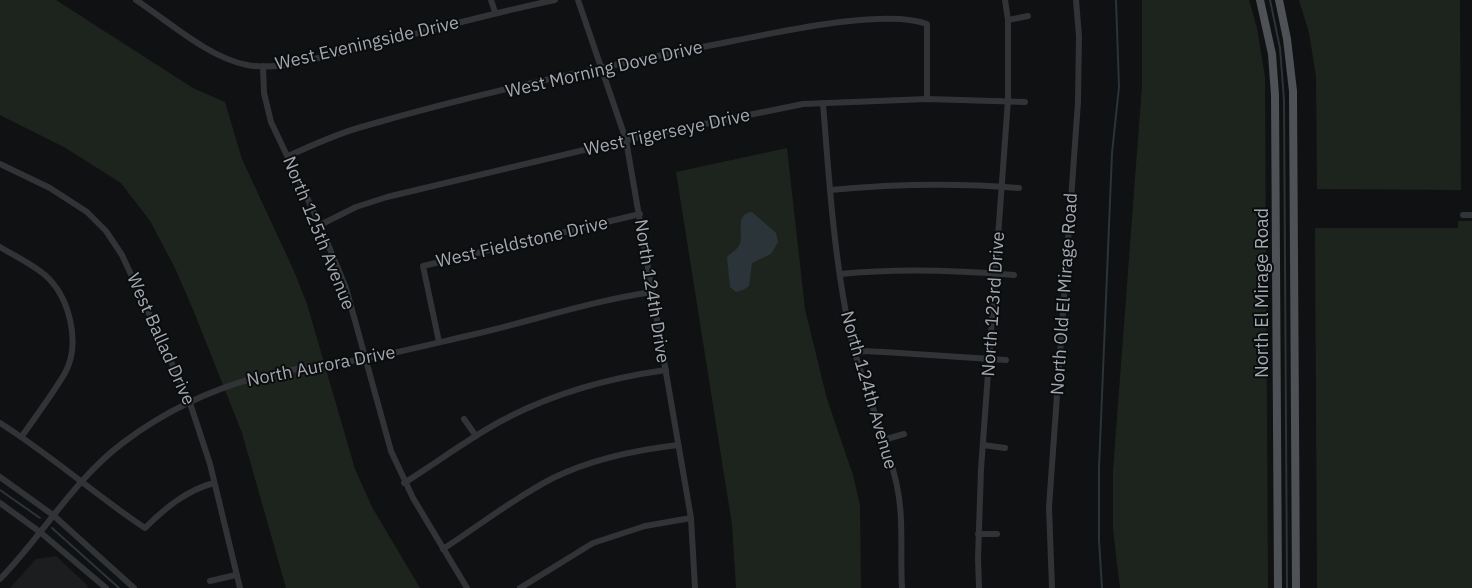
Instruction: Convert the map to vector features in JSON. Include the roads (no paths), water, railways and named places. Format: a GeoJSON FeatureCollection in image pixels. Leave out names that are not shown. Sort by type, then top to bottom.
{"type":"FeatureCollection","features":[{"type":"Feature","properties":{"kind":"main road","name":"North El Mirage Road"},"geometry":{"type":"LineString","coordinates":[[1260,0],[1272,54],[1275,95],[1278,588]]}},
{"type":"Feature","properties":{"kind":"main road","name":"North El Mirage Road"},"geometry":{"type":"LineString","coordinates":[[1279,0],[1287,39],[1293,98],[1296,588]]}},
{"type":"Feature","properties":{"kind":"street","name":"West Eveningside Drive"},"geometry":{"type":"LineString","coordinates":[[136,0],[221,57],[246,65],[263,66],[335,54],[442,28],[495,12],[555,0]]}},
{"type":"Feature","properties":{"kind":"street"},"geometry":{"type":"LineString","coordinates":[[146,7],[150,0]]}},
{"type":"Feature","properties":{"kind":"street"},"geometry":{"type":"LineString","coordinates":[[491,0],[495,12]]}},
{"type":"Feature","properties":{"kind":"street","name":"North 124th Drive"},"geometry":{"type":"LineString","coordinates":[[578,0],[626,140],[691,518],[695,588]]}},
{"type":"Feature","properties":{"kind":"street","name":"North 123rd Drive"},"geometry":{"type":"LineString","coordinates":[[979,588],[978,534],[988,359],[1008,100],[1008,20],[1005,0]]}},
{"type":"Feature","properties":{"kind":"street","name":"North Old El Mirage Road"},"geometry":{"type":"LineString","coordinates":[[1052,588],[1049,507],[1078,102],[1079,36],[1076,0]]}},
{"type":"Feature","properties":{"kind":"street"},"geometry":{"type":"LineString","coordinates":[[1008,20],[1028,16]]}},
{"type":"Feature","properties":{"kind":"street","name":"West Morning Dove Drive"},"geometry":{"type":"LineString","coordinates":[[288,156],[324,140],[364,126],[602,68],[787,30],[868,20],[915,19],[927,24],[926,99]]}},
{"type":"Feature","properties":{"kind":"street","name":"North 125th Avenue"},"geometry":{"type":"LineString","coordinates":[[263,66],[264,93],[271,122],[320,224],[346,288],[391,451],[404,482],[467,588]]}},
{"type":"Feature","properties":{"kind":"street","name":"West Tigerseye Drive"},"geometry":{"type":"LineString","coordinates":[[320,224],[356,207],[387,197],[626,140],[780,108],[823,103],[926,99],[1025,102]]}},
{"type":"Feature","properties":{"kind":"street","name":"North 124th Avenue"},"geometry":{"type":"LineString","coordinates":[[823,103],[830,190],[840,274],[855,355],[897,485],[900,503],[902,588]]}},
{"type":"Feature","properties":{"kind":"street","name":"West Ballad Drive"},"geometry":{"type":"LineString","coordinates":[[0,164],[50,188],[87,212],[106,231],[122,255],[140,290],[190,403],[214,482],[240,588]]}},
{"type":"Feature","properties":{"kind":"street"},"geometry":{"type":"LineString","coordinates":[[830,190],[897,184],[1019,188]]}},
{"type":"Feature","properties":{"kind":"street","name":"West Fieldstone Drive"},"geometry":{"type":"LineString","coordinates":[[438,342],[423,266],[565,230],[640,214]]}},
{"type":"Feature","properties":{"kind":"street"},"geometry":{"type":"LineString","coordinates":[[1463,215],[1472,215]]}},
{"type":"Feature","properties":{"kind":"street"},"geometry":{"type":"LineString","coordinates":[[0,247],[46,276],[66,306],[71,324],[73,353],[65,373],[22,436]]}},
{"type":"Feature","properties":{"kind":"street"},"geometry":{"type":"LineString","coordinates":[[840,274],[916,270],[1014,275]]}},
{"type":"Feature","properties":{"kind":"street","name":"North Aurora Drive"},"geometry":{"type":"LineString","coordinates":[[0,579],[82,480],[122,443],[168,413],[190,403],[239,383],[270,374],[364,358],[518,324],[622,296],[652,292]]}},
{"type":"Feature","properties":{"kind":"street"},"geometry":{"type":"LineString","coordinates":[[855,355],[864,351],[1006,360]]}},
{"type":"Feature","properties":{"kind":"street"},"geometry":{"type":"LineString","coordinates":[[404,482],[504,419],[544,400],[583,386],[622,376],[666,370]]}},
{"type":"Feature","properties":{"kind":"street"},"geometry":{"type":"LineString","coordinates":[[464,419],[476,436]]}},
{"type":"Feature","properties":{"kind":"street"},"geometry":{"type":"LineString","coordinates":[[0,423],[22,436],[145,528],[160,513],[184,496],[198,487],[214,482]]}},
{"type":"Feature","properties":{"kind":"street"},"geometry":{"type":"LineString","coordinates":[[882,440],[904,434]]}},
{"type":"Feature","properties":{"kind":"street"},"geometry":{"type":"LineString","coordinates":[[443,549],[512,502],[553,478],[593,462],[636,451],[678,444]]}},
{"type":"Feature","properties":{"kind":"street"},"geometry":{"type":"LineString","coordinates":[[983,445],[1006,448]]}},
{"type":"Feature","properties":{"kind":"street"},"geometry":{"type":"LineString","coordinates":[[0,478],[52,518],[134,588]]}},
{"type":"Feature","properties":{"kind":"street"},"geometry":{"type":"LineString","coordinates":[[0,503],[42,530],[106,588]]}},
{"type":"Feature","properties":{"kind":"street"},"geometry":{"type":"LineString","coordinates":[[520,588],[593,543],[645,526],[691,518]]}},
{"type":"Feature","properties":{"kind":"street"},"geometry":{"type":"LineString","coordinates":[[978,534],[997,534]]}},
{"type":"Feature","properties":{"kind":"street"},"geometry":{"type":"LineString","coordinates":[[210,581],[236,575]]}},
{"type":"Feature","properties":{"kind":"waterway"},"geometry":{"type":"LineString","coordinates":[[1102,588],[1099,540],[1099,468],[1112,153],[1119,87],[1116,0]]}},
{"type":"Feature","properties":{"kind":"waterway"},"geometry":{"type":"LineString","coordinates":[[1270,0],[1280,48],[1284,100],[1287,588]]}},
{"type":"Feature","properties":{"kind":"waterway"},"geometry":{"type":"LineString","coordinates":[[0,490],[40,518]]}},
{"type":"Feature","properties":{"kind":"waterway"},"geometry":{"type":"LineString","coordinates":[[52,528],[119,588]]}}]}
